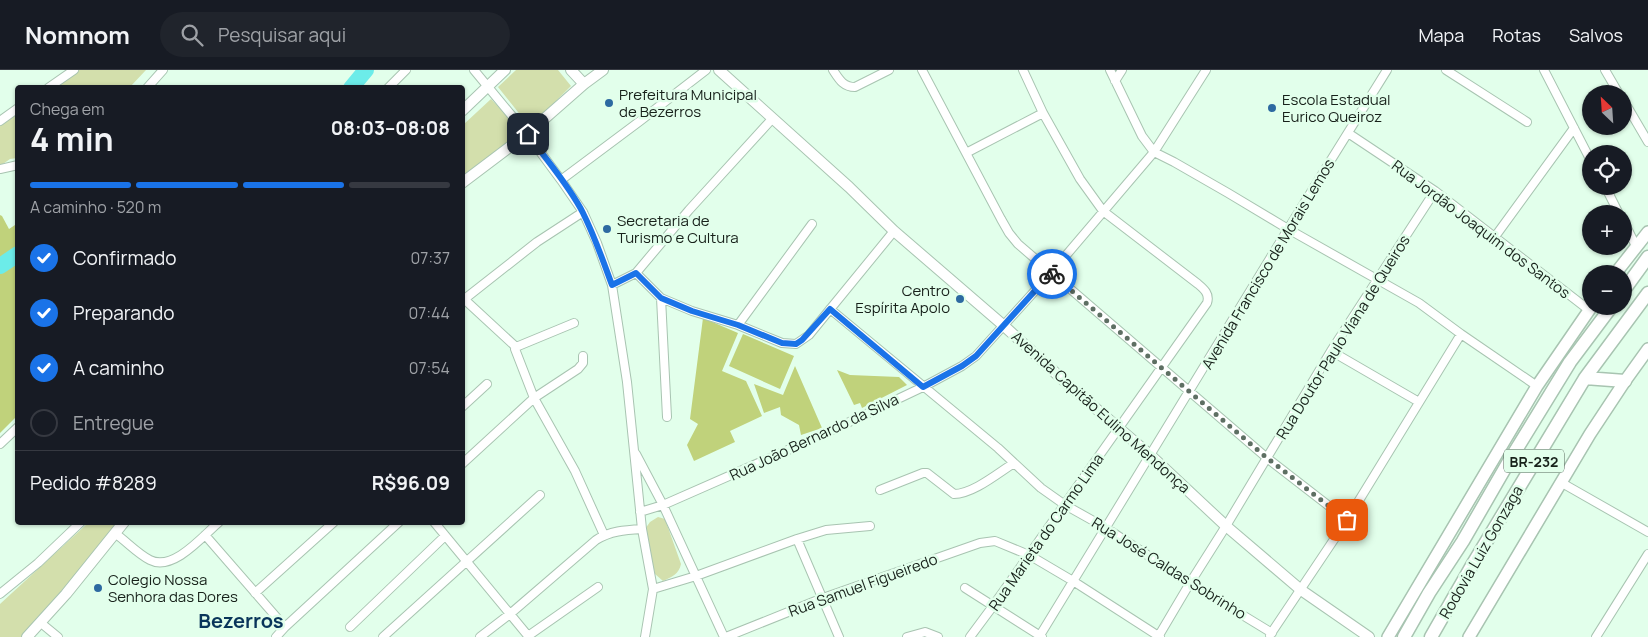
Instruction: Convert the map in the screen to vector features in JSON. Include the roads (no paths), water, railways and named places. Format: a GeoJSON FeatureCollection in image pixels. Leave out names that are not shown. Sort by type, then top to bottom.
{"type":"FeatureCollection","features":[{"type":"Feature","properties":{"kind":"highway"},"geometry":{"type":"LineString","coordinates":[[1632,279],[1648,257]]}},
{"type":"Feature","properties":{"kind":"highway","name":"Rodovia Luiz Gonzaga"},"geometry":{"type":"LineString","coordinates":[[1432,637],[1474,562],[1585,378],[1648,293]]}},
{"type":"Feature","properties":{"kind":"highway","name":"Rodovia Luiz Gonzaga"},"geometry":{"type":"LineString","coordinates":[[1404,637],[1428,594],[1463,541],[1570,362],[1605,315]]}},
{"type":"Feature","properties":{"kind":"highway"},"geometry":{"type":"LineString","coordinates":[[1585,378],[1625,381]]}},
{"type":"Feature","properties":{"kind":"main road"},"geometry":{"type":"LineString","coordinates":[[465,108],[505,70]]}},
{"type":"Feature","properties":{"kind":"main road"},"geometry":{"type":"LineString","coordinates":[[571,70],[584,84]]}},
{"type":"Feature","properties":{"kind":"main road"},"geometry":{"type":"LineString","coordinates":[[465,181],[528,134],[584,84],[603,70]]}},
{"type":"Feature","properties":{"kind":"main road","name":"Avenida Capitão Eulino Mendonça"},"geometry":{"type":"LineString","coordinates":[[719,70],[849,187],[894,231],[1004,325],[1072,388],[1150,455],[1226,526],[1301,590],[1369,637]]}},
{"type":"Feature","properties":{"kind":"main road"},"geometry":{"type":"LineString","coordinates":[[1622,265],[1648,232]]}},
{"type":"Feature","properties":{"kind":"main road"},"geometry":{"type":"LineString","coordinates":[[1537,386],[1586,315]]}},
{"type":"Feature","properties":{"kind":"main road"},"geometry":{"type":"LineString","coordinates":[[1625,381],[1648,349]]}},
{"type":"Feature","properties":{"kind":"main road","name":"BR-232"},"geometry":{"type":"LineString","coordinates":[[1469,637],[1590,434],[1625,381]]}},
{"type":"Feature","properties":{"kind":"main road","name":"BR-232"},"geometry":{"type":"LineString","coordinates":[[1388,637],[1537,386]]}},
{"type":"Feature","properties":{"kind":"main road"},"geometry":{"type":"LineString","coordinates":[[27,637],[41,623],[122,525]]}},
{"type":"Feature","properties":{"kind":"street"},"geometry":{"type":"LineString","coordinates":[[52,85],[74,70]]}},
{"type":"Feature","properties":{"kind":"street"},"geometry":{"type":"LineString","coordinates":[[150,85],[163,70]]}},
{"type":"Feature","properties":{"kind":"street"},"geometry":{"type":"LineString","coordinates":[[391,85],[406,70]]}},
{"type":"Feature","properties":{"kind":"street"},"geometry":{"type":"LineString","coordinates":[[474,70],[528,134],[582,212],[597,243],[612,285],[627,382],[642,529],[653,590],[645,637]]}},
{"type":"Feature","properties":{"kind":"street"},"geometry":{"type":"LineString","coordinates":[[561,180],[706,70]]}},
{"type":"Feature","properties":{"kind":"street"},"geometry":{"type":"LineString","coordinates":[[833,70],[844,85],[855,87],[889,70]]}},
{"type":"Feature","properties":{"kind":"street"},"geometry":{"type":"LineString","coordinates":[[922,70],[1009,233],[1018,244],[1267,458],[1347,520]]}},
{"type":"Feature","properties":{"kind":"street"},"geometry":{"type":"LineString","coordinates":[[1022,70],[1042,113],[1080,179],[1103,211]]}},
{"type":"Feature","properties":{"kind":"street"},"geometry":{"type":"LineString","coordinates":[[1110,70],[1142,136],[1154,152],[1419,303],[1537,386]]}},
{"type":"Feature","properties":{"kind":"street"},"geometry":{"type":"LineString","coordinates":[[1115,81],[1122,70]]}},
{"type":"Feature","properties":{"kind":"street","name":"Rua João Bernardo da Silva"},"geometry":{"type":"LineString","coordinates":[[640,512],[663,505],[822,435],[923,387],[962,366],[981,350],[1051,273],[1154,152],[1206,70]]}},
{"type":"Feature","properties":{"kind":"street","name":"Avenida Francisco de Morais Lemos"},"geometry":{"type":"LineString","coordinates":[[1040,637],[1288,229],[1388,70]]}},
{"type":"Feature","properties":{"kind":"street"},"geometry":{"type":"LineString","coordinates":[[1446,70],[1527,122]]}},
{"type":"Feature","properties":{"kind":"street"},"geometry":{"type":"LineString","coordinates":[[1544,70],[1583,145]]}},
{"type":"Feature","properties":{"kind":"street"},"geometry":{"type":"LineString","coordinates":[[1605,70],[1614,85]]}},
{"type":"Feature","properties":{"kind":"street"},"geometry":{"type":"LineString","coordinates":[[0,121],[15,110]]}},
{"type":"Feature","properties":{"kind":"street"},"geometry":{"type":"LineString","coordinates":[[966,152],[1042,113]]}},
{"type":"Feature","properties":{"kind":"street"},"geometry":{"type":"LineString","coordinates":[[1632,115],[1648,142]]}},
{"type":"Feature","properties":{"kind":"street"},"geometry":{"type":"LineString","coordinates":[[612,285],[636,273],[689,210],[772,119]]}},
{"type":"Feature","properties":{"kind":"street"},"geometry":{"type":"LineString","coordinates":[[1494,238],[1574,128]]}},
{"type":"Feature","properties":{"kind":"street","name":"Rua Jordão Joaquim dos Santos"},"geometry":{"type":"LineString","coordinates":[[1348,133],[1435,191],[1494,238],[1582,302]]}},
{"type":"Feature","properties":{"kind":"street"},"geometry":{"type":"LineString","coordinates":[[0,169],[15,166]]}},
{"type":"Feature","properties":{"kind":"street","name":"Rua Doutor Paulo Viana de Queiros"},"geometry":{"type":"LineString","coordinates":[[1159,637],[1331,351],[1435,191]]}},
{"type":"Feature","properties":{"kind":"street","name":"Rua Marieta do Carmo Lima"},"geometry":{"type":"LineString","coordinates":[[970,637],[1207,303],[1207,293],[1198,284],[1103,211]]}},
{"type":"Feature","properties":{"kind":"street"},"geometry":{"type":"LineString","coordinates":[[465,298],[537,242],[582,212]]}},
{"type":"Feature","properties":{"kind":"street"},"geometry":{"type":"LineString","coordinates":[[738,325],[812,224]]}},
{"type":"Feature","properties":{"kind":"street"},"geometry":{"type":"LineString","coordinates":[[636,273],[661,298],[692,311],[738,325],[782,343],[796,344],[809,335],[894,231]]}},
{"type":"Feature","properties":{"kind":"street"},"geometry":{"type":"LineString","coordinates":[[1632,238],[1636,246]]}},
{"type":"Feature","properties":{"kind":"street"},"geometry":{"type":"LineString","coordinates":[[661,298],[667,418]]}},
{"type":"Feature","properties":{"kind":"street"},"geometry":{"type":"LineString","coordinates":[[465,302],[516,347],[516,352],[534,398],[575,470],[604,535]]}},
{"type":"Feature","properties":{"kind":"street","name":"Rua José Caldas Sobrinho"},"geometry":{"type":"LineString","coordinates":[[830,309],[1014,463],[1041,488],[1271,635]]}},
{"type":"Feature","properties":{"kind":"street"},"geometry":{"type":"LineString","coordinates":[[516,347],[574,323]]}},
{"type":"Feature","properties":{"kind":"street"},"geometry":{"type":"LineString","coordinates":[[1271,635],[1347,520],[1461,334]]}},
{"type":"Feature","properties":{"kind":"street"},"geometry":{"type":"LineString","coordinates":[[1331,351],[1419,402]]}},
{"type":"Feature","properties":{"kind":"street"},"geometry":{"type":"LineString","coordinates":[[465,461],[534,398],[578,369],[583,363],[583,356]]}},
{"type":"Feature","properties":{"kind":"street"},"geometry":{"type":"LineString","coordinates":[[465,404],[486,384]]}},
{"type":"Feature","properties":{"kind":"street"},"geometry":{"type":"LineString","coordinates":[[0,444],[15,430]]}},
{"type":"Feature","properties":{"kind":"street"},"geometry":{"type":"LineString","coordinates":[[633,449],[663,505],[725,637]]}},
{"type":"Feature","properties":{"kind":"street"},"geometry":{"type":"LineString","coordinates":[[880,490],[923,473],[928,473],[954,494],[964,493],[972,490],[1014,463]]}},
{"type":"Feature","properties":{"kind":"street"},"geometry":{"type":"LineString","coordinates":[[1562,483],[1648,532]]}},
{"type":"Feature","properties":{"kind":"street"},"geometry":{"type":"LineString","coordinates":[[383,637],[540,495]]}},
{"type":"Feature","properties":{"kind":"street"},"geometry":{"type":"LineString","coordinates":[[0,594],[38,563],[78,525]]}},
{"type":"Feature","properties":{"kind":"street"},"geometry":{"type":"LineString","coordinates":[[116,534],[152,562],[168,562],[188,550],[216,525]]}},
{"type":"Feature","properties":{"kind":"street"},"geometry":{"type":"LineString","coordinates":[[255,593],[331,525]]}},
{"type":"Feature","properties":{"kind":"street"},"geometry":{"type":"LineString","coordinates":[[278,636],[285,627],[396,525]]}},
{"type":"Feature","properties":{"kind":"street"},"geometry":{"type":"LineString","coordinates":[[436,525],[528,637],[598,587]]}},
{"type":"Feature","properties":{"kind":"street"},"geometry":{"type":"LineString","coordinates":[[653,590],[826,530],[870,526]]}},
{"type":"Feature","properties":{"kind":"street"},"geometry":{"type":"LineString","coordinates":[[480,637],[604,535],[612,532],[642,529]]}},
{"type":"Feature","properties":{"kind":"street"},"geometry":{"type":"LineString","coordinates":[[205,534],[285,627]]}},
{"type":"Feature","properties":{"kind":"street"},"geometry":{"type":"LineString","coordinates":[[350,627],[445,536]]}},
{"type":"Feature","properties":{"kind":"street"},"geometry":{"type":"LineString","coordinates":[[797,539],[839,637]]}},
{"type":"Feature","properties":{"kind":"street","name":"Rua Samuel Figueiredo"},"geometry":{"type":"LineString","coordinates":[[725,637],[823,598],[990,541],[1001,542],[1029,555]]}},
{"type":"Feature","properties":{"kind":"street"},"geometry":{"type":"LineString","coordinates":[[1596,637],[1648,554]]}},
{"type":"Feature","properties":{"kind":"street"},"geometry":{"type":"LineString","coordinates":[[1029,555],[1159,637]]}},
{"type":"Feature","properties":{"kind":"street"},"geometry":{"type":"LineString","coordinates":[[965,588],[1040,637]]}},
{"type":"Feature","properties":{"kind":"street"},"geometry":{"type":"LineString","coordinates":[[41,623],[58,637]]}},
{"type":"Feature","properties":{"kind":"street"},"geometry":{"type":"LineString","coordinates":[[907,637],[926,632],[938,637]]}},
{"type":"Feature","properties":{"kind":"waterway"},"geometry":{"type":"LineString","coordinates":[[354,85],[366,70]]}},
{"type":"Feature","properties":{"kind":"waterway"},"geometry":{"type":"LineString","coordinates":[[0,266],[15,256]]}},
{"type":"Feature","properties":{"kind":"place","name":"Prefeitura Municipal de Bezerros"},"geometry":{"type":"Point","coordinates":[609,103]}},
{"type":"Feature","properties":{"kind":"place","name":"Escola Estadual Eurico Queiroz"},"geometry":{"type":"Point","coordinates":[1272,108]}},
{"type":"Feature","properties":{"kind":"place","name":"Secretaria de Turismo e Cultura"},"geometry":{"type":"Point","coordinates":[607,229]}},
{"type":"Feature","properties":{"kind":"place","name":"Centro Espírita Apolo"},"geometry":{"type":"Point","coordinates":[960,299]}},
{"type":"Feature","properties":{"kind":"place","name":"Colegio Nossa Senhora das Dores"},"geometry":{"type":"Point","coordinates":[98,588]}},
{"type":"Feature","properties":{"kind":"district","name":"Bezerros"},"geometry":{"type":"Point","coordinates":[241,620]}}]}
